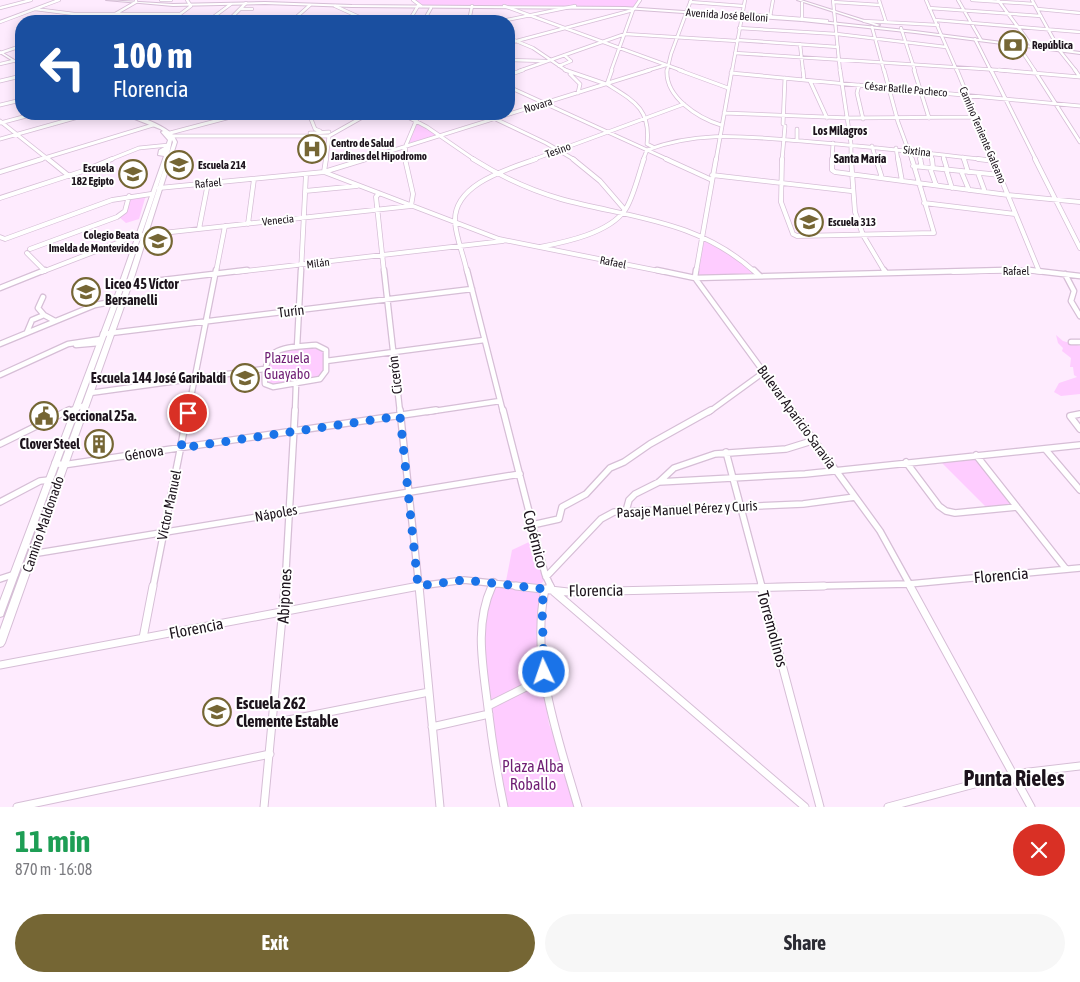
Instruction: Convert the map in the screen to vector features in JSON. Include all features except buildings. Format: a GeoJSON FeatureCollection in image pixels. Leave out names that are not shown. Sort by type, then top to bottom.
{"type":"FeatureCollection","features":[{"type":"Feature","properties":{"kind":"main road","name":"Avenida José Belloni"},"geometry":{"type":"LineString","coordinates":[[107,0],[191,5],[260,1],[335,6],[504,6],[510,9],[574,6],[770,16],[980,38],[1080,53]]}},
{"type":"Feature","properties":{"kind":"main road"},"geometry":{"type":"LineString","coordinates":[[792,0],[880,25]]}},
{"type":"Feature","properties":{"kind":"main road"},"geometry":{"type":"LineString","coordinates":[[835,12],[871,26]]}},
{"type":"Feature","properties":{"kind":"main road","name":"Avenida José Belloni"},"geometry":{"type":"LineString","coordinates":[[808,21],[836,23]]}},
{"type":"Feature","properties":{"kind":"main road","name":"Avenida José Belloni"},"geometry":{"type":"LineString","coordinates":[[871,26],[880,25],[901,29]]}},
{"type":"Feature","properties":{"kind":"main road","name":"Avenida José Belloni"},"geometry":{"type":"LineString","coordinates":[[941,34],[1032,45]]}},
{"type":"Feature","properties":{"kind":"main road"},"geometry":{"type":"LineString","coordinates":[[0,53],[14,61]]}},
{"type":"Feature","properties":{"kind":"main road"},"geometry":{"type":"LineString","coordinates":[[140,120],[172,135]]}},
{"type":"Feature","properties":{"kind":"main road"},"geometry":{"type":"LineString","coordinates":[[151,125],[168,136],[169,146],[161,150],[160,154],[168,155]]}},
{"type":"Feature","properties":{"kind":"main road","name":"Camino Maldonado"},"geometry":{"type":"LineString","coordinates":[[0,643],[32,554],[72,417],[116,301],[151,194],[175,142],[172,135]]}},
{"type":"Feature","properties":{"kind":"main road","name":"Camino Maldonado"},"geometry":{"type":"LineString","coordinates":[[0,613],[48,480],[59,464],[90,393],[129,284],[168,155]]}},
{"type":"Feature","properties":{"kind":"street"},"geometry":{"type":"LineString","coordinates":[[0,8],[31,0]]}},
{"type":"Feature","properties":{"kind":"street"},"geometry":{"type":"LineString","coordinates":[[19,15],[60,0]]}},
{"type":"Feature","properties":{"kind":"street"},"geometry":{"type":"LineString","coordinates":[[162,0],[171,0]]}},
{"type":"Feature","properties":{"kind":"street"},"geometry":{"type":"LineString","coordinates":[[35,9],[76,14],[180,14],[191,5],[187,0]]}},
{"type":"Feature","properties":{"kind":"street"},"geometry":{"type":"LineString","coordinates":[[218,4],[220,0]]}},
{"type":"Feature","properties":{"kind":"street"},"geometry":{"type":"LineString","coordinates":[[413,0],[420,6],[413,15]]}},
{"type":"Feature","properties":{"kind":"street"},"geometry":{"type":"LineString","coordinates":[[607,84],[633,9],[640,0]]}},
{"type":"Feature","properties":{"kind":"street"},"geometry":{"type":"LineString","coordinates":[[695,278],[744,0]]}},
{"type":"Feature","properties":{"kind":"street"},"geometry":{"type":"LineString","coordinates":[[770,16],[772,0]]}},
{"type":"Feature","properties":{"kind":"street"},"geometry":{"type":"LineString","coordinates":[[878,0],[886,22]]}},
{"type":"Feature","properties":{"kind":"street","name":"Camino Teniente Galeano"},"geometry":{"type":"LineString","coordinates":[[926,0],[1039,271]]}},
{"type":"Feature","properties":{"kind":"street"},"geometry":{"type":"LineString","coordinates":[[958,0],[980,38]]}},
{"type":"Feature","properties":{"kind":"street"},"geometry":{"type":"LineString","coordinates":[[972,0],[1034,4]]}},
{"type":"Feature","properties":{"kind":"street"},"geometry":{"type":"LineString","coordinates":[[1032,0],[1060,50],[1080,77]]}},
{"type":"Feature","properties":{"kind":"street"},"geometry":{"type":"LineString","coordinates":[[114,15],[136,1]]}},
{"type":"Feature","properties":{"kind":"street"},"geometry":{"type":"LineString","coordinates":[[721,125],[710,121],[684,104],[668,83],[666,65],[691,1],[743,6]]}},
{"type":"Feature","properties":{"kind":"street"},"geometry":{"type":"LineString","coordinates":[[801,1],[802,19]]}},
{"type":"Feature","properties":{"kind":"street"},"geometry":{"type":"LineString","coordinates":[[880,5],[833,1],[841,83],[851,144],[850,174],[855,212],[862,235],[886,274]]}},
{"type":"Feature","properties":{"kind":"street"},"geometry":{"type":"LineString","coordinates":[[998,1],[1032,45]]}},
{"type":"Feature","properties":{"kind":"street"},"geometry":{"type":"LineString","coordinates":[[234,15],[246,3]]}},
{"type":"Feature","properties":{"kind":"street"},"geometry":{"type":"LineString","coordinates":[[216,15],[230,4]]}},
{"type":"Feature","properties":{"kind":"street"},"geometry":{"type":"LineString","coordinates":[[299,15],[310,5]]}},
{"type":"Feature","properties":{"kind":"street"},"geometry":{"type":"LineString","coordinates":[[335,6],[355,15]]}},
{"type":"Feature","properties":{"kind":"street"},"geometry":{"type":"LineString","coordinates":[[470,15],[472,6]]}},
{"type":"Feature","properties":{"kind":"street"},"geometry":{"type":"LineString","coordinates":[[515,18],[574,6]]}},
{"type":"Feature","properties":{"kind":"street"},"geometry":{"type":"LineString","coordinates":[[427,15],[431,8]]}},
{"type":"Feature","properties":{"kind":"street"},"geometry":{"type":"LineString","coordinates":[[929,8],[1041,16]]}},
{"type":"Feature","properties":{"kind":"street"},"geometry":{"type":"LineString","coordinates":[[240,9],[252,9]]}},
{"type":"Feature","properties":{"kind":"street"},"geometry":{"type":"LineString","coordinates":[[510,9],[728,88]]}},
{"type":"Feature","properties":{"kind":"street"},"geometry":{"type":"LineString","coordinates":[[517,41],[633,9]]}},
{"type":"Feature","properties":{"kind":"street"},"geometry":{"type":"LineString","coordinates":[[1038,9],[1080,13]]}},
{"type":"Feature","properties":{"kind":"street"},"geometry":{"type":"LineString","coordinates":[[0,22],[15,16]]}},
{"type":"Feature","properties":{"kind":"street","name":"Avenida José Belloni"},"geometry":{"type":"LineString","coordinates":[[802,19],[827,21]]}},
{"type":"Feature","properties":{"kind":"street"},"geometry":{"type":"LineString","coordinates":[[935,20],[1080,32]]}},
{"type":"Feature","properties":{"kind":"street"},"geometry":{"type":"LineString","coordinates":[[864,21],[938,25]]}},
{"type":"Feature","properties":{"kind":"street"},"geometry":{"type":"LineString","coordinates":[[785,78],[781,202],[793,234],[797,236],[934,233],[888,88],[871,26]]}},
{"type":"Feature","properties":{"kind":"street"},"geometry":{"type":"LineString","coordinates":[[739,28],[836,34],[946,47]]}},
{"type":"Feature","properties":{"kind":"street"},"geometry":{"type":"LineString","coordinates":[[901,29],[929,118]]}},
{"type":"Feature","properties":{"kind":"street"},"geometry":{"type":"LineString","coordinates":[[515,73],[625,34],[838,47]]}},
{"type":"Feature","properties":{"kind":"street"},"geometry":{"type":"LineString","coordinates":[[974,39],[1080,248]]}},
{"type":"Feature","properties":{"kind":"street"},"geometry":{"type":"LineString","coordinates":[[517,41],[568,72],[580,84],[578,93]]}},
{"type":"Feature","properties":{"kind":"street"},"geometry":{"type":"LineString","coordinates":[[800,44],[804,80]]}},
{"type":"Feature","properties":{"kind":"street"},"geometry":{"type":"LineString","coordinates":[[1017,44],[1080,142]]}},
{"type":"Feature","properties":{"kind":"street"},"geometry":{"type":"LineString","coordinates":[[0,53],[15,48]]}},
{"type":"Feature","properties":{"kind":"street"},"geometry":{"type":"LineString","coordinates":[[735,53],[954,66],[1080,77]]}},
{"type":"Feature","properties":{"kind":"street"},"geometry":{"type":"LineString","coordinates":[[559,66],[571,61],[564,55]]}},
{"type":"Feature","properties":{"kind":"street"},"geometry":{"type":"LineString","coordinates":[[515,60],[549,60]]}},
{"type":"Feature","properties":{"kind":"street"},"geometry":{"type":"LineString","coordinates":[[0,64],[14,61]]}},
{"type":"Feature","properties":{"kind":"street","name":"Novara"},"geometry":{"type":"LineString","coordinates":[[515,113],[666,65]]}},
{"type":"Feature","properties":{"kind":"street"},"geometry":{"type":"LineString","coordinates":[[568,72],[607,84],[632,101],[646,118],[649,130],[646,142],[653,147]]}},
{"type":"Feature","properties":{"kind":"street","name":"César Batlle Pacheco"},"geometry":{"type":"LineString","coordinates":[[731,73],[1080,106]]}},
{"type":"Feature","properties":{"kind":"street"},"geometry":{"type":"LineString","coordinates":[[0,82],[15,78]]}},
{"type":"Feature","properties":{"kind":"street"},"geometry":{"type":"LineString","coordinates":[[810,80],[827,118]]}},
{"type":"Feature","properties":{"kind":"street"},"geometry":{"type":"LineString","coordinates":[[859,85],[857,97],[863,119]]}},
{"type":"Feature","properties":{"kind":"street"},"geometry":{"type":"LineString","coordinates":[[515,89],[712,180]]}},
{"type":"Feature","properties":{"kind":"street"},"geometry":{"type":"LineString","coordinates":[[0,105],[15,101]]}},
{"type":"Feature","properties":{"kind":"street","name":"Tesino"},"geometry":{"type":"LineString","coordinates":[[455,223],[459,207],[466,195],[480,182],[497,173],[684,104]]}},
{"type":"Feature","properties":{"kind":"street"},"geometry":{"type":"LineString","coordinates":[[724,113],[863,119],[976,117]]}},
{"type":"Feature","properties":{"kind":"street"},"geometry":{"type":"LineString","coordinates":[[0,122],[15,118]]}},
{"type":"Feature","properties":{"kind":"street"},"geometry":{"type":"LineString","coordinates":[[0,139],[67,120]]}},
{"type":"Feature","properties":{"kind":"street"},"geometry":{"type":"LineString","coordinates":[[172,135],[222,120]]}},
{"type":"Feature","properties":{"kind":"street"},"geometry":{"type":"LineString","coordinates":[[311,120],[314,132]]}},
{"type":"Feature","properties":{"kind":"street"},"geometry":{"type":"LineString","coordinates":[[314,132],[328,134],[357,120]]}},
{"type":"Feature","properties":{"kind":"street"},"geometry":{"type":"LineString","coordinates":[[411,206],[412,194],[406,165],[406,147],[416,120],[442,136],[467,155],[497,173],[528,188],[557,199],[585,206],[624,212],[701,236],[740,256],[760,276]]}},
{"type":"Feature","properties":{"kind":"street","name":"Novara"},"geometry":{"type":"LineString","coordinates":[[324,172],[493,120]]}},
{"type":"Feature","properties":{"kind":"street"},"geometry":{"type":"LineString","coordinates":[[498,120],[558,150],[599,180],[624,212]]}},
{"type":"Feature","properties":{"kind":"street"},"geometry":{"type":"LineString","coordinates":[[0,122],[69,176]]}},
{"type":"Feature","properties":{"kind":"street"},"geometry":{"type":"LineString","coordinates":[[0,172],[151,125]]}},
{"type":"Feature","properties":{"kind":"street"},"geometry":{"type":"LineString","coordinates":[[797,140],[798,129]]}},
{"type":"Feature","properties":{"kind":"street"},"geometry":{"type":"LineString","coordinates":[[172,135],[302,136],[314,132],[328,134]]}},
{"type":"Feature","properties":{"kind":"street"},"geometry":{"type":"LineString","coordinates":[[324,172],[328,134]]}},
{"type":"Feature","properties":{"kind":"street","name":"Sixtina"},"geometry":{"type":"LineString","coordinates":[[647,150],[679,138],[720,134],[896,148],[994,161]]}},
{"type":"Feature","properties":{"kind":"street"},"geometry":{"type":"LineString","coordinates":[[833,143],[832,170],[952,188],[1080,202]]}},
{"type":"Feature","properties":{"kind":"street"},"geometry":{"type":"LineString","coordinates":[[0,198],[69,176],[139,148],[169,146]]}},
{"type":"Feature","properties":{"kind":"street"},"geometry":{"type":"LineString","coordinates":[[872,146],[882,178]]}},
{"type":"Feature","properties":{"kind":"street"},"geometry":{"type":"LineString","coordinates":[[896,148],[902,181]]}},
{"type":"Feature","properties":{"kind":"street"},"geometry":{"type":"LineString","coordinates":[[537,247],[567,241],[587,234],[607,224],[624,212],[647,150]]}},
{"type":"Feature","properties":{"kind":"street"},"geometry":{"type":"LineString","coordinates":[[919,152],[922,167]]}},
{"type":"Feature","properties":{"kind":"street"},"geometry":{"type":"LineString","coordinates":[[931,153],[936,185]]}},
{"type":"Feature","properties":{"kind":"street"},"geometry":{"type":"LineString","coordinates":[[943,155],[952,188]]}},
{"type":"Feature","properties":{"kind":"street"},"geometry":{"type":"LineString","coordinates":[[963,157],[968,172]]}},
{"type":"Feature","properties":{"kind":"street"},"geometry":{"type":"LineString","coordinates":[[913,166],[1000,175]]}},
{"type":"Feature","properties":{"kind":"street"},"geometry":{"type":"LineString","coordinates":[[961,171],[969,190]]}},
{"type":"Feature","properties":{"kind":"street","name":"Rafael"},"geometry":{"type":"LineString","coordinates":[[159,188],[324,172],[506,241],[695,278],[1039,271],[1080,276]]}},
{"type":"Feature","properties":{"kind":"street"},"geometry":{"type":"LineString","coordinates":[[978,173],[985,192]]}},
{"type":"Feature","properties":{"kind":"street"},"geometry":{"type":"LineString","coordinates":[[297,347],[306,174]]}},
{"type":"Feature","properties":{"kind":"street"},"geometry":{"type":"LineString","coordinates":[[712,175],[851,191]]}},
{"type":"Feature","properties":{"kind":"street"},"geometry":{"type":"LineString","coordinates":[[248,224],[254,179]]}},
{"type":"Feature","properties":{"kind":"street"},"geometry":{"type":"LineString","coordinates":[[199,229],[208,183]]}},
{"type":"Feature","properties":{"kind":"street"},"geometry":{"type":"LineString","coordinates":[[305,192],[358,186]]}},
{"type":"Feature","properties":{"kind":"street"},"geometry":{"type":"LineString","coordinates":[[2,238],[104,203],[129,196],[151,194]]}},
{"type":"Feature","properties":{"kind":"street","name":"Cicerón"},"geometry":{"type":"LineString","coordinates":[[379,194],[376,197],[440,807]]}},
{"type":"Feature","properties":{"kind":"street"},"geometry":{"type":"LineString","coordinates":[[45,271],[28,251],[120,215],[125,211],[129,196]]}},
{"type":"Feature","properties":{"kind":"street"},"geometry":{"type":"LineString","coordinates":[[616,200],[629,201]]}},
{"type":"Feature","properties":{"kind":"street"},"geometry":{"type":"LineString","coordinates":[[924,203],[1015,214]]}},
{"type":"Feature","properties":{"kind":"street","name":"Venecia"},"geometry":{"type":"LineString","coordinates":[[145,234],[411,206]]}},
{"type":"Feature","properties":{"kind":"street","name":"Copérnico"},"geometry":{"type":"LineString","coordinates":[[455,223],[548,589],[805,807]]}},
{"type":"Feature","properties":{"kind":"street","name":"Víctor Manuel"},"geometry":{"type":"LineString","coordinates":[[143,638],[225,226]]}},
{"type":"Feature","properties":{"kind":"street"},"geometry":{"type":"LineString","coordinates":[[0,288],[145,234]]}},
{"type":"Feature","properties":{"kind":"street","name":"Milán"},"geometry":{"type":"LineString","coordinates":[[129,284],[506,241]]}},
{"type":"Feature","properties":{"kind":"street"},"geometry":{"type":"LineString","coordinates":[[1065,274],[1074,291],[1071,301],[1080,316]]}},
{"type":"Feature","properties":{"kind":"street","name":"Bulevar Aparicio Saravia"},"geometry":{"type":"LineString","coordinates":[[695,278],[880,531],[1031,807]]}},
{"type":"Feature","properties":{"kind":"street","name":"Turín"},"geometry":{"type":"LineString","coordinates":[[111,333],[472,290]]}},
{"type":"Feature","properties":{"kind":"street"},"geometry":{"type":"LineString","coordinates":[[43,297],[38,308],[44,315],[55,321]]}},
{"type":"Feature","properties":{"kind":"street"},"geometry":{"type":"LineString","coordinates":[[0,344],[95,305],[116,301]]}},
{"type":"Feature","properties":{"kind":"street"},"geometry":{"type":"LineString","coordinates":[[28,332],[32,320],[44,315]]}},
{"type":"Feature","properties":{"kind":"street"},"geometry":{"type":"LineString","coordinates":[[0,375],[68,347],[101,339],[111,333]]}},
{"type":"Feature","properties":{"kind":"street"},"geometry":{"type":"LineString","coordinates":[[326,361],[484,340]]}},
{"type":"Feature","properties":{"kind":"street"},"geometry":{"type":"LineString","coordinates":[[1071,342],[1080,342]]}},
{"type":"Feature","properties":{"kind":"street"},"geometry":{"type":"LineString","coordinates":[[297,347],[323,347],[326,350],[326,371],[322,377],[315,381],[296,384],[273,387],[267,385],[264,382],[265,360],[271,353],[297,347]]}},
{"type":"Feature","properties":{"kind":"street"},"geometry":{"type":"LineString","coordinates":[[90,393],[264,370]]}},
{"type":"Feature","properties":{"kind":"street"},"geometry":{"type":"LineString","coordinates":[[532,525],[559,519],[562,507],[586,494],[610,468],[622,463],[650,444],[706,414],[764,372]]}},
{"type":"Feature","properties":{"kind":"street","name":"Abipones"},"geometry":{"type":"LineString","coordinates":[[264,807],[284,611],[296,384]]}},
{"type":"Feature","properties":{"kind":"street","name":"Génova"},"geometry":{"type":"LineString","coordinates":[[59,464],[500,401]]}},
{"type":"Feature","properties":{"kind":"street"},"geometry":{"type":"LineString","coordinates":[[0,444],[76,406],[85,405]]}},
{"type":"Feature","properties":{"kind":"street"},"geometry":{"type":"LineString","coordinates":[[1080,414],[1070,416],[1080,430]]}},
{"type":"Feature","properties":{"kind":"street"},"geometry":{"type":"LineString","coordinates":[[58,415],[72,417]]}},
{"type":"Feature","properties":{"kind":"street"},"geometry":{"type":"LineString","coordinates":[[659,482],[674,468],[726,452],[786,449],[815,440]]}},
{"type":"Feature","properties":{"kind":"street"},"geometry":{"type":"LineString","coordinates":[[626,511],[630,500],[635,494],[659,482],[670,480],[805,474],[906,462],[1080,446]]}},
{"type":"Feature","properties":{"kind":"street"},"geometry":{"type":"LineString","coordinates":[[1046,450],[1080,490]]}},
{"type":"Feature","properties":{"kind":"street","name":"Torremolinos"},"geometry":{"type":"LineString","coordinates":[[726,452],[820,807]]}},
{"type":"Feature","properties":{"kind":"street"},"geometry":{"type":"LineString","coordinates":[[976,455],[1066,569]]}},
{"type":"Feature","properties":{"kind":"street"},"geometry":{"type":"LineString","coordinates":[[906,462],[939,506],[946,511],[955,513],[1017,507]]}},
{"type":"Feature","properties":{"kind":"street","name":"Nápoles"},"geometry":{"type":"LineString","coordinates":[[32,554],[520,474]]}},
{"type":"Feature","properties":{"kind":"street"},"geometry":{"type":"LineString","coordinates":[[0,502],[40,481],[48,480]]}},
{"type":"Feature","properties":{"kind":"street","name":"Pasaje Manuel Pérez y Curis"},"geometry":{"type":"LineString","coordinates":[[546,577],[605,515],[614,512],[803,504],[855,497]]}},
{"type":"Feature","properties":{"kind":"street","name":"Florencia"},"geometry":{"type":"LineString","coordinates":[[0,665],[418,586],[464,580],[568,592],[909,584],[1080,568]]}},
{"type":"Feature","properties":{"kind":"street","name":"Camino Maldonado"},"geometry":{"type":"LineString","coordinates":[[2,578],[15,574]]}},
{"type":"Feature","properties":{"kind":"street"},"geometry":{"type":"LineString","coordinates":[[494,582],[486,600],[481,636],[482,671],[504,807]]}},
{"type":"Feature","properties":{"kind":"street"},"geometry":{"type":"LineString","coordinates":[[548,589],[541,618],[544,678],[553,721],[578,807]]}},
{"type":"Feature","properties":{"kind":"street"},"geometry":{"type":"LineString","coordinates":[[432,727],[488,710],[544,678]]}},
{"type":"Feature","properties":{"kind":"street"},"geometry":{"type":"LineString","coordinates":[[273,724],[429,692]]}},
{"type":"Feature","properties":{"kind":"street"},"geometry":{"type":"LineString","coordinates":[[17,807],[270,754]]}},
{"type":"Feature","properties":{"kind":"street"},"geometry":{"type":"LineString","coordinates":[[888,807],[1012,774],[1080,766]]}},
{"type":"Feature","properties":{"kind":"green space"},"geometry":{"type":"Polygon","coordinates":[[[416,0],[638,0],[633,7],[422,5],[416,0]]]}},
{"type":"Feature","properties":{"kind":"green space"},"geometry":{"type":"Polygon","coordinates":[[[417,124],[420,124],[438,135],[409,143],[417,124]]]}},
{"type":"Feature","properties":{"kind":"green space"},"geometry":{"type":"Polygon","coordinates":[[[146,195],[139,219],[126,223],[119,217],[126,211],[131,198],[146,195]]]}},
{"type":"Feature","properties":{"kind":"green space"},"geometry":{"type":"Polygon","coordinates":[[[704,240],[713,242],[755,273],[755,275],[698,275],[704,240]]]}},
{"type":"Feature","properties":{"kind":"green space"},"geometry":{"type":"Polygon","coordinates":[[[1056,335],[1063,341],[1080,346],[1080,394],[1061,396],[1054,392],[1059,383],[1077,377],[1074,375],[1073,367],[1070,367],[1071,358],[1062,351],[1063,348],[1058,343],[1056,335]]]}},
{"type":"Feature","properties":{"kind":"green space","name":"Plazuela Guayabo"},"geometry":{"type":"Polygon","coordinates":[[[316,346],[324,350],[324,372],[318,378],[276,385],[267,382],[269,357],[280,351],[316,346]]]}},
{"type":"Feature","properties":{"kind":"green space"},"geometry":{"type":"Polygon","coordinates":[[[976,459],[1012,505],[987,508],[940,461],[976,459]]]}},
{"type":"Feature","properties":{"kind":"green space"},"geometry":{"type":"Polygon","coordinates":[[[57,467],[59,468],[0,630],[7,604],[57,467]]]}},
{"type":"Feature","properties":{"kind":"green space"},"geometry":{"type":"Polygon","coordinates":[[[529,542],[534,542],[545,578],[543,582],[537,586],[506,581],[512,550],[529,542]]]}},
{"type":"Feature","properties":{"kind":"green space","name":"Plaza Alba Roballo"},"geometry":{"type":"Polygon","coordinates":[[[497,586],[539,593],[541,674],[549,724],[556,742],[574,807],[508,807],[493,726],[485,660],[485,630],[489,604],[497,586]]]}},
{"type":"Feature","properties":{"kind":"place","name":"República"},"geometry":{"type":"Point","coordinates":[1013,45]}},
{"type":"Feature","properties":{"kind":"place","name":"Centro de Salud Jardines del Hipodromo"},"geometry":{"type":"Point","coordinates":[312,149]}},
{"type":"Feature","properties":{"kind":"place","name":"Escuela 214"},"geometry":{"type":"Point","coordinates":[179,165]}},
{"type":"Feature","properties":{"kind":"place","name":"Escuela 182 Egipto"},"geometry":{"type":"Point","coordinates":[133,174]}},
{"type":"Feature","properties":{"kind":"place","name":"Escuela 313"},"geometry":{"type":"Point","coordinates":[809,222]}},
{"type":"Feature","properties":{"kind":"place","name":"Colegio Beata Imelda de Montevideo"},"geometry":{"type":"Point","coordinates":[158,241]}},
{"type":"Feature","properties":{"kind":"place","name":"Liceo 45 Víctor Bersanelli"},"geometry":{"type":"Point","coordinates":[86,292]}},
{"type":"Feature","properties":{"kind":"place","name":"Escuela 144 José Garibaldi"},"geometry":{"type":"Point","coordinates":[245,378]}},
{"type":"Feature","properties":{"kind":"place","name":"Seccional 25a."},"geometry":{"type":"Point","coordinates":[44,416]}},
{"type":"Feature","properties":{"kind":"place","name":"Clover Steel"},"geometry":{"type":"Point","coordinates":[99,444]}},
{"type":"Feature","properties":{"kind":"place","name":"Escuela 262 Clemente Estable"},"geometry":{"type":"Point","coordinates":[217,712]}},
{"type":"Feature","properties":{"kind":"district","name":"Los Milagros"},"geometry":{"type":"Point","coordinates":[840,131]}},
{"type":"Feature","properties":{"kind":"district","name":"Santa María"},"geometry":{"type":"Point","coordinates":[860,159]}},
{"type":"Feature","properties":{"kind":"district","name":"Punta Rieles"},"geometry":{"type":"Point","coordinates":[1014,778]}},
{"type":"Feature","properties":{"kind":"route"},"geometry":{"type":"LineString","coordinates":[[188,413],[181,448],[400,416],[418,586],[478,580],[545,589],[541,625],[544,672]]}}]}
